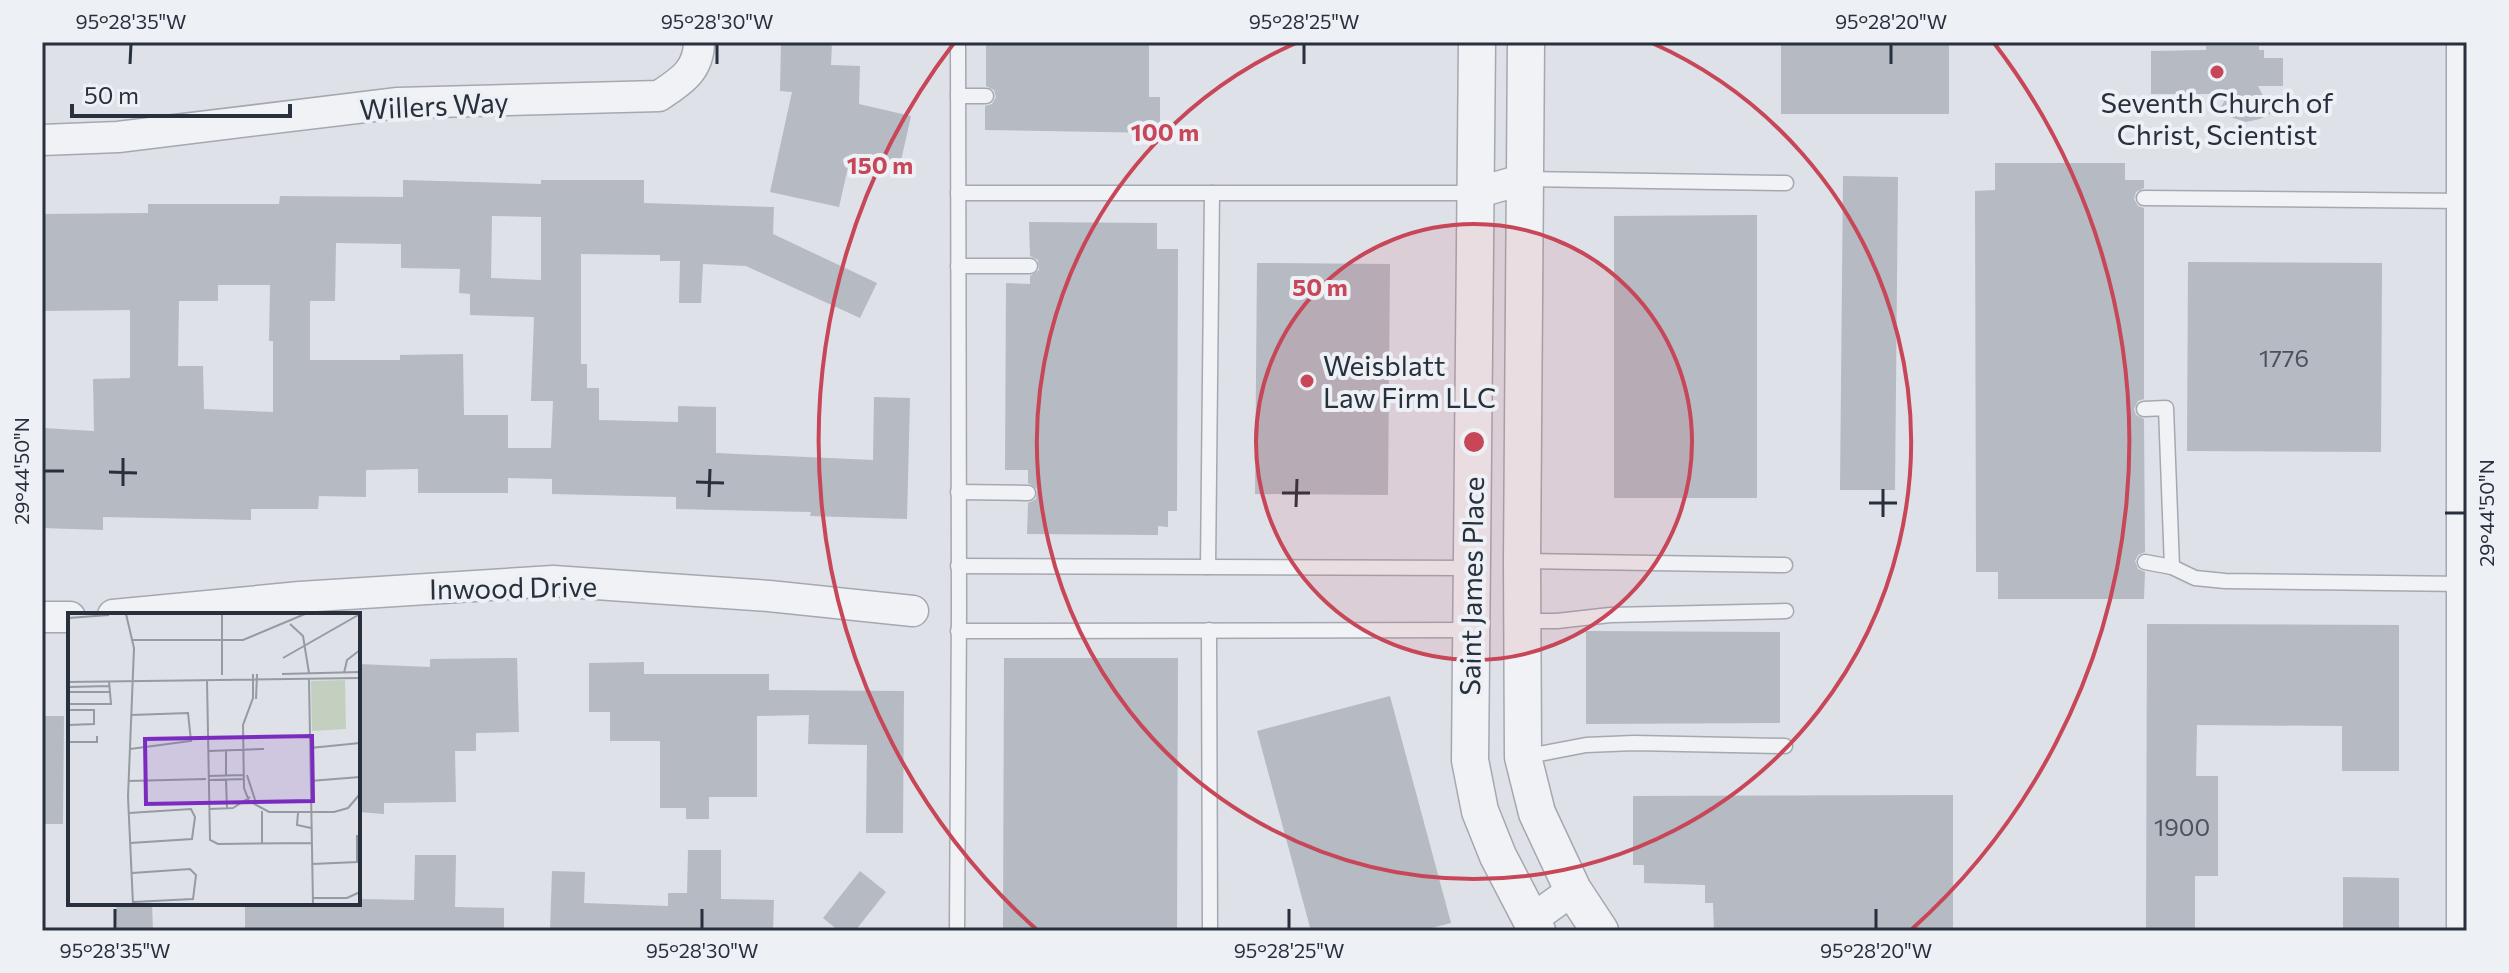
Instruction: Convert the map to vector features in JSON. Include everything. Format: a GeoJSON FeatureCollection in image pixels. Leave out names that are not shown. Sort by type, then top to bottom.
{"type":"FeatureCollection","features":[{"type":"Feature","properties":{"kind":"street","name":"Willers Way"},"geometry":{"type":"LineString","coordinates":[[42,140],[118,137],[398,103],[659,96],[689,76],[699,42]]}},
{"type":"Feature","properties":{"kind":"street","name":"Saint James Place"},"geometry":{"type":"LineString","coordinates":[[1477,42],[1470,760],[1480,811],[1527,927],[1573,890]]}},
{"type":"Feature","properties":{"kind":"street","name":"Saint James Place"},"geometry":{"type":"LineString","coordinates":[[1526,42],[1523,757],[1537,813],[1573,890],[1600,931]]}},
{"type":"Feature","properties":{"kind":"street"},"geometry":{"type":"LineString","coordinates":[[2465,42],[2465,931]]}},
{"type":"Feature","properties":{"kind":"street"},"geometry":{"type":"LineString","coordinates":[[1476,193],[1525,179]]}},
{"type":"Feature","properties":{"kind":"street","name":"Inwood Drive"},"geometry":{"type":"LineString","coordinates":[[134,613],[300,597],[553,581],[769,596],[913,611]]}},
{"type":"Feature","properties":{"kind":"street"},"geometry":{"type":"LineString","coordinates":[[42,617],[68,617]]}},
{"type":"Feature","properties":{"kind":"lane"},"geometry":{"type":"LineString","coordinates":[[957,931],[958,42]]}},
{"type":"Feature","properties":{"kind":"lane"},"geometry":{"type":"LineString","coordinates":[[958,96],[986,96]]}},
{"type":"Feature","properties":{"kind":"lane"},"geometry":{"type":"LineString","coordinates":[[1525,179],[1786,183]]}},
{"type":"Feature","properties":{"kind":"lane"},"geometry":{"type":"LineString","coordinates":[[2144,198],[2466,184]]}},
{"type":"Feature","properties":{"kind":"lane"},"geometry":{"type":"LineString","coordinates":[[958,193],[1476,193]]}},
{"type":"Feature","properties":{"kind":"lane"},"geometry":{"type":"LineString","coordinates":[[1208,567],[1212,193]]}},
{"type":"Feature","properties":{"kind":"lane"},"geometry":{"type":"LineString","coordinates":[[958,266],[1030,266]]}},
{"type":"Feature","properties":{"kind":"lane"},"geometry":{"type":"LineString","coordinates":[[2144,409],[2166,408],[2172,567]]}},
{"type":"Feature","properties":{"kind":"lane"},"geometry":{"type":"LineString","coordinates":[[958,492],[1028,493]]}},
{"type":"Feature","properties":{"kind":"lane"},"geometry":{"type":"LineString","coordinates":[[1522,561],[1785,565]]}},
{"type":"Feature","properties":{"kind":"lane"},"geometry":{"type":"LineString","coordinates":[[2145,562],[2172,567],[2195,578],[2225,581],[2464,584]]}},
{"type":"Feature","properties":{"kind":"lane"},"geometry":{"type":"LineString","coordinates":[[958,566],[1472,568]]}},
{"type":"Feature","properties":{"kind":"lane"},"geometry":{"type":"LineString","coordinates":[[1522,621],[1610,615],[1786,611]]}},
{"type":"Feature","properties":{"kind":"lane"},"geometry":{"type":"LineString","coordinates":[[1209,630],[1210,931]]}},
{"type":"Feature","properties":{"kind":"lane"},"geometry":{"type":"LineString","coordinates":[[958,631],[1470,630]]}},
{"type":"Feature","properties":{"kind":"lane"},"geometry":{"type":"LineString","coordinates":[[1523,757],[1586,745],[1785,746]]}},
{"type":"Feature","properties":{"kind":"building"},"geometry":{"type":"Polygon","coordinates":[[[781,42],[832,42],[831,65],[860,66],[859,104],[911,116],[898,174],[849,163],[839,207],[770,192],[792,92],[780,91],[781,42]]]}},
{"type":"Feature","properties":{"kind":"building"},"geometry":{"type":"Polygon","coordinates":[[[986,42],[1149,42],[1149,97],[1160,97],[1160,133],[985,130],[985,106],[992,104],[996,97],[994,90],[986,86],[986,42]]]}},
{"type":"Feature","properties":{"kind":"building"},"geometry":{"type":"Polygon","coordinates":[[[1781,42],[1949,42],[1949,114],[1781,114],[1781,42]]]}},
{"type":"Feature","properties":{"kind":"building","name":"Seventh Church of Christ, Scientist"},"geometry":{"type":"Polygon","coordinates":[[[2206,46],[2259,46],[2259,50],[2264,50],[2264,58],[2283,58],[2283,86],[2258,86],[2272,113],[2246,122],[2218,113],[2228,94],[2151,94],[2151,51],[2206,50],[2206,46]]]}},
{"type":"Feature","properties":{"kind":"building"},"geometry":{"type":"Polygon","coordinates":[[[1995,163],[2125,163],[2125,180],[2144,180],[2144,188],[2136,192],[2134,199],[2138,206],[2144,208],[2144,399],[2138,401],[2134,409],[2136,415],[2144,419],[2145,552],[2138,555],[2135,561],[2138,569],[2145,572],[2144,599],[1998,599],[1998,572],[1976,572],[1975,191],[1995,190],[1995,163]]]}},
{"type":"Feature","properties":{"kind":"building"},"geometry":{"type":"Polygon","coordinates":[[[1843,176],[1898,177],[1895,490],[1840,490],[1843,176]]]}},
{"type":"Feature","properties":{"kind":"building"},"geometry":{"type":"Polygon","coordinates":[[[403,180],[541,184],[541,180],[644,180],[644,203],[774,207],[773,234],[877,283],[860,318],[746,266],[703,264],[701,303],[679,303],[680,261],[660,261],[660,255],[581,254],[581,364],[587,364],[587,388],[599,388],[599,420],[678,422],[678,406],[716,407],[716,453],[873,460],[874,397],[910,398],[907,519],[810,516],[811,512],[676,509],[676,497],[552,494],[552,479],[508,478],[508,493],[418,493],[418,469],[366,470],[366,497],[319,496],[318,509],[251,509],[251,520],[103,517],[103,530],[42,528],[43,428],[94,431],[93,379],[130,378],[130,310],[42,311],[42,214],[148,213],[148,204],[279,204],[280,196],[403,197],[403,180]],[[492,216],[491,278],[541,280],[541,217],[492,216]],[[336,243],[335,301],[310,301],[310,360],[400,360],[400,355],[463,354],[464,415],[508,415],[508,448],[551,448],[553,401],[531,401],[534,317],[470,315],[470,294],[459,293],[460,269],[401,268],[401,244],[336,243]],[[218,285],[218,301],[179,301],[178,366],[203,366],[204,409],[273,412],[270,285],[218,285]]]}},
{"type":"Feature","properties":{"kind":"building"},"geometry":{"type":"Polygon","coordinates":[[[1757,215],[1757,498],[1614,498],[1614,216],[1757,215]]]}},
{"type":"Feature","properties":{"kind":"building"},"geometry":{"type":"Polygon","coordinates":[[[1029,222],[1157,223],[1157,249],[1178,249],[1177,511],[1168,511],[1168,527],[1158,526],[1158,535],[1027,534],[1028,503],[1036,499],[1037,489],[1028,483],[1028,470],[1005,470],[1006,283],[1030,284],[1030,276],[1039,270],[1038,260],[1030,256],[1029,222]]]}},
{"type":"Feature","properties":{"kind":"building"},"geometry":{"type":"Polygon","coordinates":[[[2188,262],[2382,263],[2381,452],[2187,451],[2188,262]]]}},
{"type":"Feature","properties":{"kind":"building"},"geometry":{"type":"Polygon","coordinates":[[[1257,263],[1390,264],[1388,495],[1255,494],[1257,263]]]}},
{"type":"Feature","properties":{"kind":"building"},"geometry":{"type":"Polygon","coordinates":[[[2147,624],[2399,625],[2399,771],[2342,771],[2342,726],[2197,725],[2196,776],[2218,776],[2218,876],[2195,876],[2195,931],[2146,931],[2147,624]]]}},
{"type":"Feature","properties":{"kind":"building"},"geometry":{"type":"Polygon","coordinates":[[[1586,631],[1780,632],[1780,723],[1586,724],[1586,631]]]}},
{"type":"Feature","properties":{"kind":"building"},"geometry":{"type":"Polygon","coordinates":[[[517,658],[519,732],[476,733],[476,751],[455,751],[456,802],[384,803],[384,814],[360,812],[360,664],[430,667],[430,659],[517,658]]]}},
{"type":"Feature","properties":{"kind":"building"},"geometry":{"type":"Polygon","coordinates":[[[1004,658],[1178,658],[1177,931],[1003,931],[1004,658]]]}},
{"type":"Feature","properties":{"kind":"building"},"geometry":{"type":"Polygon","coordinates":[[[644,662],[644,674],[769,674],[769,690],[904,691],[903,833],[866,833],[867,745],[808,744],[809,715],[757,716],[757,797],[709,797],[709,819],[686,819],[686,808],[660,808],[660,741],[610,741],[610,712],[589,712],[589,663],[644,662]]]}},
{"type":"Feature","properties":{"kind":"building"},"geometry":{"type":"Polygon","coordinates":[[[1390,696],[1451,923],[1420,931],[1311,931],[1257,731],[1390,696]]]}},
{"type":"Feature","properties":{"kind":"building"},"geometry":{"type":"Polygon","coordinates":[[[42,716],[64,716],[63,824],[42,824],[42,716]]]}},
{"type":"Feature","properties":{"kind":"building"},"geometry":{"type":"Polygon","coordinates":[[[1953,795],[1953,931],[1714,931],[1713,903],[1705,903],[1705,885],[1644,883],[1644,865],[1633,865],[1633,796],[1953,795]]]}},
{"type":"Feature","properties":{"kind":"building"},"geometry":{"type":"Polygon","coordinates":[[[688,850],[721,850],[721,899],[774,900],[773,931],[550,931],[552,871],[585,872],[584,903],[668,906],[668,893],[687,893],[688,850]]]}},
{"type":"Feature","properties":{"kind":"building"},"geometry":{"type":"Polygon","coordinates":[[[415,855],[456,855],[455,907],[504,908],[504,931],[245,929],[245,905],[360,905],[360,899],[414,900],[415,855]]]}},
{"type":"Feature","properties":{"kind":"building"},"geometry":{"type":"Polygon","coordinates":[[[860,871],[886,892],[855,931],[839,931],[823,918],[860,871]]]}},
{"type":"Feature","properties":{"kind":"building"},"geometry":{"type":"Polygon","coordinates":[[[2343,877],[2399,878],[2399,931],[2343,931],[2343,877]]]}},
{"type":"Feature","properties":{"kind":"building"},"geometry":{"type":"Polygon","coordinates":[[[116,905],[152,905],[153,931],[117,931],[116,905]]]}},
{"type":"Feature","properties":{"kind":"place","name":"Seventh Church of Christ, Scientist"},"geometry":{"type":"Point","coordinates":[2217,72]}},
{"type":"Feature","properties":{"kind":"place","name":"Weisblatt Law Firm LLC"},"geometry":{"type":"Point","coordinates":[1307,381]}}]}
